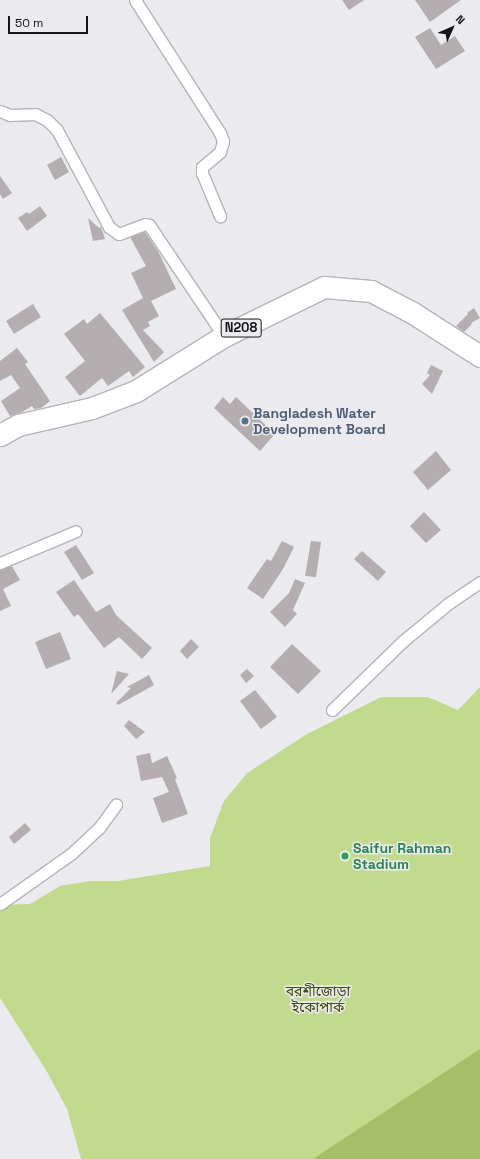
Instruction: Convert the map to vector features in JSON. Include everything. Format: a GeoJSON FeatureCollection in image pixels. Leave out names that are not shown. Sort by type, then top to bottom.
{"type":"FeatureCollection","features":[{"type":"Feature","properties":{"kind":"highway","name":"N208"},"geometry":{"type":"LineString","coordinates":[[0,435],[18,424],[92,408],[136,392],[224,336],[324,287],[350,288],[371,291],[413,313],[480,356]]}},
{"type":"Feature","properties":{"kind":"street"},"geometry":{"type":"LineString","coordinates":[[135,0],[220,133],[223,141],[220,152],[202,166],[202,173],[220,216]]}},
{"type":"Feature","properties":{"kind":"street"},"geometry":{"type":"LineString","coordinates":[[0,112],[10,115],[35,114],[47,120],[57,130],[109,227],[119,234],[145,224],[149,225],[224,336]]}},
{"type":"Feature","properties":{"kind":"street"},"geometry":{"type":"LineString","coordinates":[[0,563],[76,531]]}},
{"type":"Feature","properties":{"kind":"street"},"geometry":{"type":"LineString","coordinates":[[332,710],[403,641],[449,603],[480,582]]}},
{"type":"Feature","properties":{"kind":"street"},"geometry":{"type":"LineString","coordinates":[[0,904],[72,853],[99,828],[116,805]]}},
{"type":"Feature","properties":{"kind":"green space","name":"বরশীজোড়া ইকোপার্ক"},"geometry":{"type":"Polygon","coordinates":[[[480,687],[480,1159],[81,1159],[67,1109],[46,1070],[0,998],[0,905],[30,904],[60,886],[89,881],[118,881],[210,866],[210,838],[224,801],[247,773],[307,734],[381,697],[428,697],[458,710],[480,687]]]}},
{"type":"Feature","properties":{"kind":"green space"},"geometry":{"type":"Polygon","coordinates":[[[480,1049],[480,1159],[313,1159],[480,1049]]]}},
{"type":"Feature","properties":{"kind":"building"},"geometry":{"type":"Polygon","coordinates":[[[342,0],[364,0],[349,10],[342,0]]]}},
{"type":"Feature","properties":{"kind":"building"},"geometry":{"type":"Polygon","coordinates":[[[415,0],[461,0],[430,22],[415,0]]]}},
{"type":"Feature","properties":{"kind":"building"},"geometry":{"type":"Polygon","coordinates":[[[430,28],[441,45],[455,36],[465,51],[436,69],[415,37],[430,28]]]}},
{"type":"Feature","properties":{"kind":"building"},"geometry":{"type":"Polygon","coordinates":[[[61,157],[69,172],[55,180],[47,165],[61,157]]]}},
{"type":"Feature","properties":{"kind":"building"},"geometry":{"type":"Polygon","coordinates":[[[0,176],[12,193],[3,199],[0,194],[0,176]]]}},
{"type":"Feature","properties":{"kind":"building"},"geometry":{"type":"Polygon","coordinates":[[[40,206],[47,216],[27,231],[18,218],[27,212],[29,214],[40,206]]]}},
{"type":"Feature","properties":{"kind":"building"},"geometry":{"type":"Polygon","coordinates":[[[88,218],[99,228],[101,227],[105,239],[93,241],[88,218]]]}},
{"type":"Feature","properties":{"kind":"building"},"geometry":{"type":"Polygon","coordinates":[[[145,232],[158,251],[176,289],[151,301],[159,316],[148,322],[150,326],[143,330],[164,352],[154,362],[122,310],[143,298],[131,273],[146,266],[130,237],[145,232]]]}},
{"type":"Feature","properties":{"kind":"building"},"geometry":{"type":"Polygon","coordinates":[[[33,304],[41,317],[14,334],[6,321],[33,304]]]}},
{"type":"Feature","properties":{"kind":"building"},"geometry":{"type":"Polygon","coordinates":[[[474,308],[480,318],[471,323],[472,324],[464,332],[456,326],[468,314],[467,313],[474,308]]]}},
{"type":"Feature","properties":{"kind":"building"},"geometry":{"type":"Polygon","coordinates":[[[100,313],[145,367],[133,377],[129,371],[108,386],[102,378],[80,396],[65,377],[85,361],[64,334],[84,319],[87,324],[100,313]]]}},
{"type":"Feature","properties":{"kind":"building"},"geometry":{"type":"Polygon","coordinates":[[[17,348],[28,362],[25,364],[50,401],[41,408],[34,409],[32,406],[22,412],[10,416],[1,401],[20,388],[11,375],[0,381],[0,361],[17,348]]]}},
{"type":"Feature","properties":{"kind":"building"},"geometry":{"type":"Polygon","coordinates":[[[431,365],[443,371],[432,394],[422,384],[430,375],[427,373],[431,365]]]}},
{"type":"Feature","properties":{"kind":"building","name":"Bangladesh Water Development Board"},"geometry":{"type":"Polygon","coordinates":[[[223,397],[230,404],[236,397],[275,434],[260,451],[214,408],[223,397]]]}},
{"type":"Feature","properties":{"kind":"building"},"geometry":{"type":"Polygon","coordinates":[[[436,451],[451,470],[428,490],[413,472],[436,451]]]}},
{"type":"Feature","properties":{"kind":"building"},"geometry":{"type":"Polygon","coordinates":[[[424,512],[441,530],[426,543],[410,526],[424,512]]]}},
{"type":"Feature","properties":{"kind":"building"},"geometry":{"type":"Polygon","coordinates":[[[282,541],[294,547],[283,569],[263,599],[247,588],[267,559],[271,561],[282,541]]]}},
{"type":"Feature","properties":{"kind":"building"},"geometry":{"type":"Polygon","coordinates":[[[311,541],[321,542],[316,577],[305,576],[311,541]]]}},
{"type":"Feature","properties":{"kind":"building"},"geometry":{"type":"Polygon","coordinates":[[[76,545],[94,573],[82,580],[64,552],[76,545]]]}},
{"type":"Feature","properties":{"kind":"building"},"geometry":{"type":"Polygon","coordinates":[[[362,551],[386,572],[378,581],[354,559],[362,551]]]}},
{"type":"Feature","properties":{"kind":"building"},"geometry":{"type":"Polygon","coordinates":[[[12,566],[20,580],[3,589],[11,606],[0,611],[0,570],[12,566]]]}},
{"type":"Feature","properties":{"kind":"building"},"geometry":{"type":"Polygon","coordinates":[[[295,579],[305,583],[293,610],[297,614],[285,627],[270,612],[289,593],[295,579]]]}},
{"type":"Feature","properties":{"kind":"building"},"geometry":{"type":"Polygon","coordinates":[[[74,580],[96,612],[110,604],[116,615],[152,648],[142,659],[119,637],[104,648],[78,614],[74,617],[56,592],[74,580]]]}},
{"type":"Feature","properties":{"kind":"building"},"geometry":{"type":"Polygon","coordinates":[[[60,632],[71,659],[46,669],[35,642],[60,632]]]}},
{"type":"Feature","properties":{"kind":"building"},"geometry":{"type":"Polygon","coordinates":[[[191,639],[199,647],[187,659],[180,651],[191,639]]]}},
{"type":"Feature","properties":{"kind":"building"},"geometry":{"type":"Polygon","coordinates":[[[292,644],[321,671],[298,694],[270,667],[292,644]]]}},
{"type":"Feature","properties":{"kind":"building"},"geometry":{"type":"Polygon","coordinates":[[[247,669],[254,676],[246,683],[240,675],[247,669]]]}},
{"type":"Feature","properties":{"kind":"building"},"geometry":{"type":"Polygon","coordinates":[[[117,671],[129,674],[111,694],[117,671]]]}},
{"type":"Feature","properties":{"kind":"building"},"geometry":{"type":"Polygon","coordinates":[[[149,675],[154,685],[118,705],[116,703],[131,688],[127,687],[149,675]]]}},
{"type":"Feature","properties":{"kind":"building"},"geometry":{"type":"Polygon","coordinates":[[[255,690],[277,717],[261,729],[240,701],[255,690]]]}},
{"type":"Feature","properties":{"kind":"building"},"geometry":{"type":"Polygon","coordinates":[[[129,720],[145,732],[136,739],[124,726],[129,720]]]}},
{"type":"Feature","properties":{"kind":"building"},"geometry":{"type":"Polygon","coordinates":[[[150,753],[152,763],[167,756],[177,778],[175,779],[188,814],[162,823],[153,798],[169,792],[162,777],[141,781],[136,756],[150,753]]]}},
{"type":"Feature","properties":{"kind":"building"},"geometry":{"type":"Polygon","coordinates":[[[25,823],[31,830],[14,844],[9,837],[25,823]]]}},
{"type":"Feature","properties":{"kind":"place","name":"Bangladesh Water Development Board"},"geometry":{"type":"Point","coordinates":[245,421]}},
{"type":"Feature","properties":{"kind":"place","name":"Saifur Rahman Stadium"},"geometry":{"type":"Point","coordinates":[345,856]}}]}
